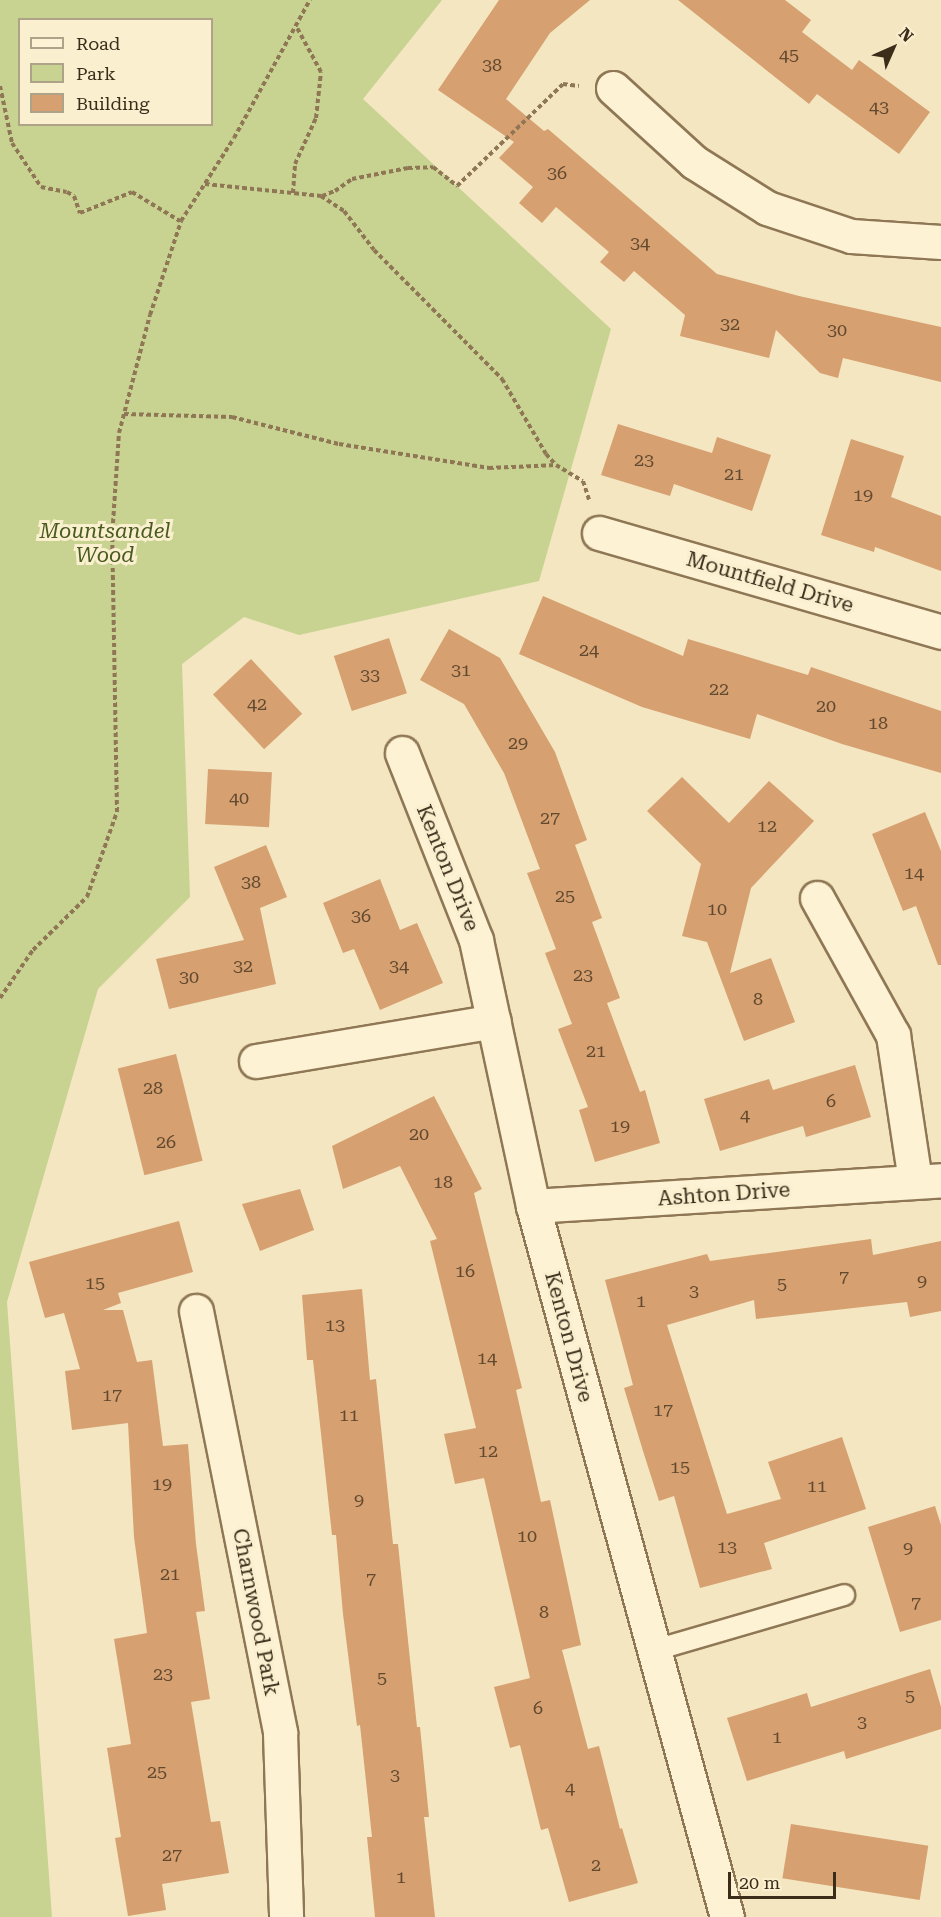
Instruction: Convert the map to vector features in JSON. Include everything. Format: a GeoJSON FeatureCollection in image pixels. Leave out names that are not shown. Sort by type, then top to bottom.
{"type":"FeatureCollection","features":[{"type":"Feature","properties":{"kind":"street"},"geometry":{"type":"LineString","coordinates":[[613,88],[694,162],[767,208],[851,236],[941,242]]}},
{"type":"Feature","properties":{"kind":"street","name":"Mountfield Drive"},"geometry":{"type":"LineString","coordinates":[[599,533],[941,632]]}},
{"type":"Feature","properties":{"kind":"street","name":"Kenton Drive"},"geometry":{"type":"LineString","coordinates":[[402,753],[476,940],[533,1206],[727,1917]]}},
{"type":"Feature","properties":{"kind":"street","name":"Ashton Drive"},"geometry":{"type":"LineString","coordinates":[[533,1206],[928,1181],[892,1035],[818,898]]}},
{"type":"Feature","properties":{"kind":"street"},"geometry":{"type":"LineString","coordinates":[[256,1061],[494,1021]]}},
{"type":"Feature","properties":{"kind":"street","name":"Charnwood Park"},"geometry":{"type":"LineString","coordinates":[[196,1311],[280,1733],[286,1917]]}},
{"type":"Feature","properties":{"kind":"lane"},"geometry":{"type":"LineString","coordinates":[[655,1650],[844,1595]]}},
{"type":"Feature","properties":{"kind":"path"},"geometry":{"type":"LineString","coordinates":[[0,998],[33,950],[87,897],[117,812],[112,538],[119,433],[150,315],[181,221],[234,138],[310,0]]}},
{"type":"Feature","properties":{"kind":"path"},"geometry":{"type":"LineString","coordinates":[[293,193],[295,164],[316,118],[321,72],[296,26]]}},
{"type":"Feature","properties":{"kind":"path"},"geometry":{"type":"LineString","coordinates":[[204,184],[321,196],[335,191],[352,179],[408,168],[432,167],[457,186],[563,84],[613,88]]}},
{"type":"Feature","properties":{"kind":"path"},"geometry":{"type":"LineString","coordinates":[[0,86],[12,143],[41,187],[67,192],[74,196],[80,213],[132,192],[181,221]]}},
{"type":"Feature","properties":{"kind":"path"},"geometry":{"type":"LineString","coordinates":[[321,196],[344,211],[374,250],[502,379],[556,465],[583,481],[599,533]]}},
{"type":"Feature","properties":{"kind":"path"},"geometry":{"type":"LineString","coordinates":[[124,414],[232,417],[339,444],[489,468],[556,465]]}},
{"type":"Feature","properties":{"kind":"green space","name":"Mountsandel Wood"},"geometry":{"type":"Polygon","coordinates":[[[0,0],[442,0],[363,99],[611,329],[539,581],[299,635],[244,617],[182,664],[190,897],[98,989],[7,1302],[52,1917],[0,1917],[0,0]]]}},
{"type":"Feature","properties":{"kind":"building"},"geometry":{"type":"Polygon","coordinates":[[[499,0],[590,0],[550,33],[506,99],[544,131],[548,129],[717,274],[799,296],[941,327],[941,382],[843,358],[838,378],[820,373],[776,330],[769,358],[680,336],[685,315],[634,271],[624,282],[600,262],[609,252],[556,207],[542,223],[519,203],[533,187],[499,158],[514,142],[438,90],[499,0]]]}},
{"type":"Feature","properties":{"kind":"building"},"geometry":{"type":"Polygon","coordinates":[[[678,0],[785,0],[811,20],[802,32],[852,70],[859,60],[930,112],[899,154],[817,94],[809,104],[678,0]]]}},
{"type":"Feature","properties":{"kind":"building"},"geometry":{"type":"Polygon","coordinates":[[[618,424],[712,453],[717,437],[771,455],[752,511],[674,484],[670,496],[601,475],[618,424]]]}},
{"type":"Feature","properties":{"kind":"building"},"geometry":{"type":"Polygon","coordinates":[[[851,439],[904,456],[891,497],[941,516],[941,571],[875,547],[874,552],[821,535],[851,439]]]}},
{"type":"Feature","properties":{"kind":"building"},"geometry":{"type":"Polygon","coordinates":[[[543,596],[683,656],[688,639],[808,675],[811,667],[941,711],[941,773],[842,744],[757,714],[750,739],[642,707],[519,654],[543,596]]]}},
{"type":"Feature","properties":{"kind":"building"},"geometry":{"type":"Polygon","coordinates":[[[449,629],[500,658],[555,752],[587,840],[575,845],[602,918],[592,922],[620,998],[607,1003],[640,1092],[645,1090],[660,1143],[595,1162],[579,1110],[588,1107],[558,1029],[572,1024],[545,953],[556,949],[527,873],[540,869],[504,773],[464,704],[420,680],[449,629]]]}},
{"type":"Feature","properties":{"kind":"building"},"geometry":{"type":"Polygon","coordinates":[[[389,638],[407,693],[352,711],[334,656],[389,638]]]}},
{"type":"Feature","properties":{"kind":"building"},"geometry":{"type":"Polygon","coordinates":[[[251,659],[302,714],[264,749],[213,694],[251,659]]]}},
{"type":"Feature","properties":{"kind":"building"},"geometry":{"type":"Polygon","coordinates":[[[208,769],[272,772],[269,827],[205,824],[208,769]]]}},
{"type":"Feature","properties":{"kind":"building"},"geometry":{"type":"Polygon","coordinates":[[[682,777],[729,823],[769,781],[814,821],[751,888],[730,973],[771,958],[795,1022],[744,1041],[707,942],[682,936],[701,864],[647,811],[682,777]]]}},
{"type":"Feature","properties":{"kind":"building"},"geometry":{"type":"Polygon","coordinates":[[[925,812],[941,851],[941,965],[938,965],[916,906],[903,911],[872,834],[925,812]]]}},
{"type":"Feature","properties":{"kind":"building"},"geometry":{"type":"Polygon","coordinates":[[[266,845],[287,897],[260,908],[276,984],[169,1009],[156,959],[244,940],[214,867],[266,845]]]}},
{"type":"Feature","properties":{"kind":"building"},"geometry":{"type":"Polygon","coordinates":[[[380,879],[400,930],[417,923],[443,983],[380,1010],[354,949],[343,953],[323,903],[380,879]]]}},
{"type":"Feature","properties":{"kind":"building"},"geometry":{"type":"Polygon","coordinates":[[[176,1054],[203,1161],[144,1175],[118,1069],[176,1054]]]}},
{"type":"Feature","properties":{"kind":"building"},"geometry":{"type":"Polygon","coordinates":[[[855,1065],[871,1117],[806,1137],[803,1126],[720,1151],[704,1099],[769,1079],[773,1090],[855,1065]]]}},
{"type":"Feature","properties":{"kind":"building"},"geometry":{"type":"Polygon","coordinates":[[[434,1096],[482,1189],[474,1193],[522,1388],[516,1390],[541,1502],[550,1500],[581,1645],[562,1650],[588,1749],[599,1746],[620,1829],[622,1828],[638,1883],[569,1902],[548,1828],[541,1830],[520,1745],[510,1748],[494,1687],[530,1678],[484,1478],[455,1484],[444,1434],[476,1428],[430,1241],[437,1239],[400,1166],[343,1189],[332,1146],[434,1096]]]}},
{"type":"Feature","properties":{"kind":"building"},"geometry":{"type":"Polygon","coordinates":[[[300,1189],[314,1230],[260,1251],[242,1204],[300,1189]]]}},
{"type":"Feature","properties":{"kind":"building"},"geometry":{"type":"Polygon","coordinates":[[[179,1221],[193,1272],[118,1293],[121,1303],[103,1310],[123,1310],[137,1362],[152,1360],[163,1446],[188,1444],[196,1544],[205,1611],[196,1612],[210,1699],[191,1702],[211,1822],[220,1821],[229,1873],[162,1884],[166,1910],[128,1916],[115,1838],[121,1837],[107,1748],[131,1744],[114,1639],[147,1633],[134,1537],[128,1423],[72,1430],[65,1371],[80,1369],[64,1313],[45,1318],[29,1262],[179,1221]]]}},
{"type":"Feature","properties":{"kind":"building"},"geometry":{"type":"Polygon","coordinates":[[[871,1239],[873,1255],[941,1241],[941,1311],[910,1317],[907,1302],[756,1319],[754,1300],[667,1325],[727,1514],[781,1499],[768,1462],[842,1437],[866,1509],[764,1543],[772,1569],[700,1588],[674,1496],[659,1501],[643,1451],[624,1388],[633,1385],[605,1280],[707,1254],[710,1261],[871,1239]]]}},
{"type":"Feature","properties":{"kind":"building"},"geometry":{"type":"Polygon","coordinates":[[[362,1289],[370,1380],[376,1379],[393,1544],[398,1544],[417,1727],[420,1727],[429,1817],[424,1817],[435,1917],[375,1917],[367,1837],[372,1837],[360,1725],[357,1726],[336,1535],[332,1535],[313,1360],[307,1360],[302,1295],[362,1289]]]}},
{"type":"Feature","properties":{"kind":"building"},"geometry":{"type":"Polygon","coordinates":[[[935,1506],[941,1525],[941,1620],[900,1632],[868,1527],[935,1506]]]}},
{"type":"Feature","properties":{"kind":"building"},"geometry":{"type":"Polygon","coordinates":[[[930,1669],[941,1707],[941,1729],[846,1759],[844,1751],[747,1781],[727,1718],[807,1693],[811,1707],[930,1669]]]}},
{"type":"Feature","properties":{"kind":"building"},"geometry":{"type":"Polygon","coordinates":[[[791,1824],[928,1846],[920,1900],[782,1878],[791,1824]]]}}]}
